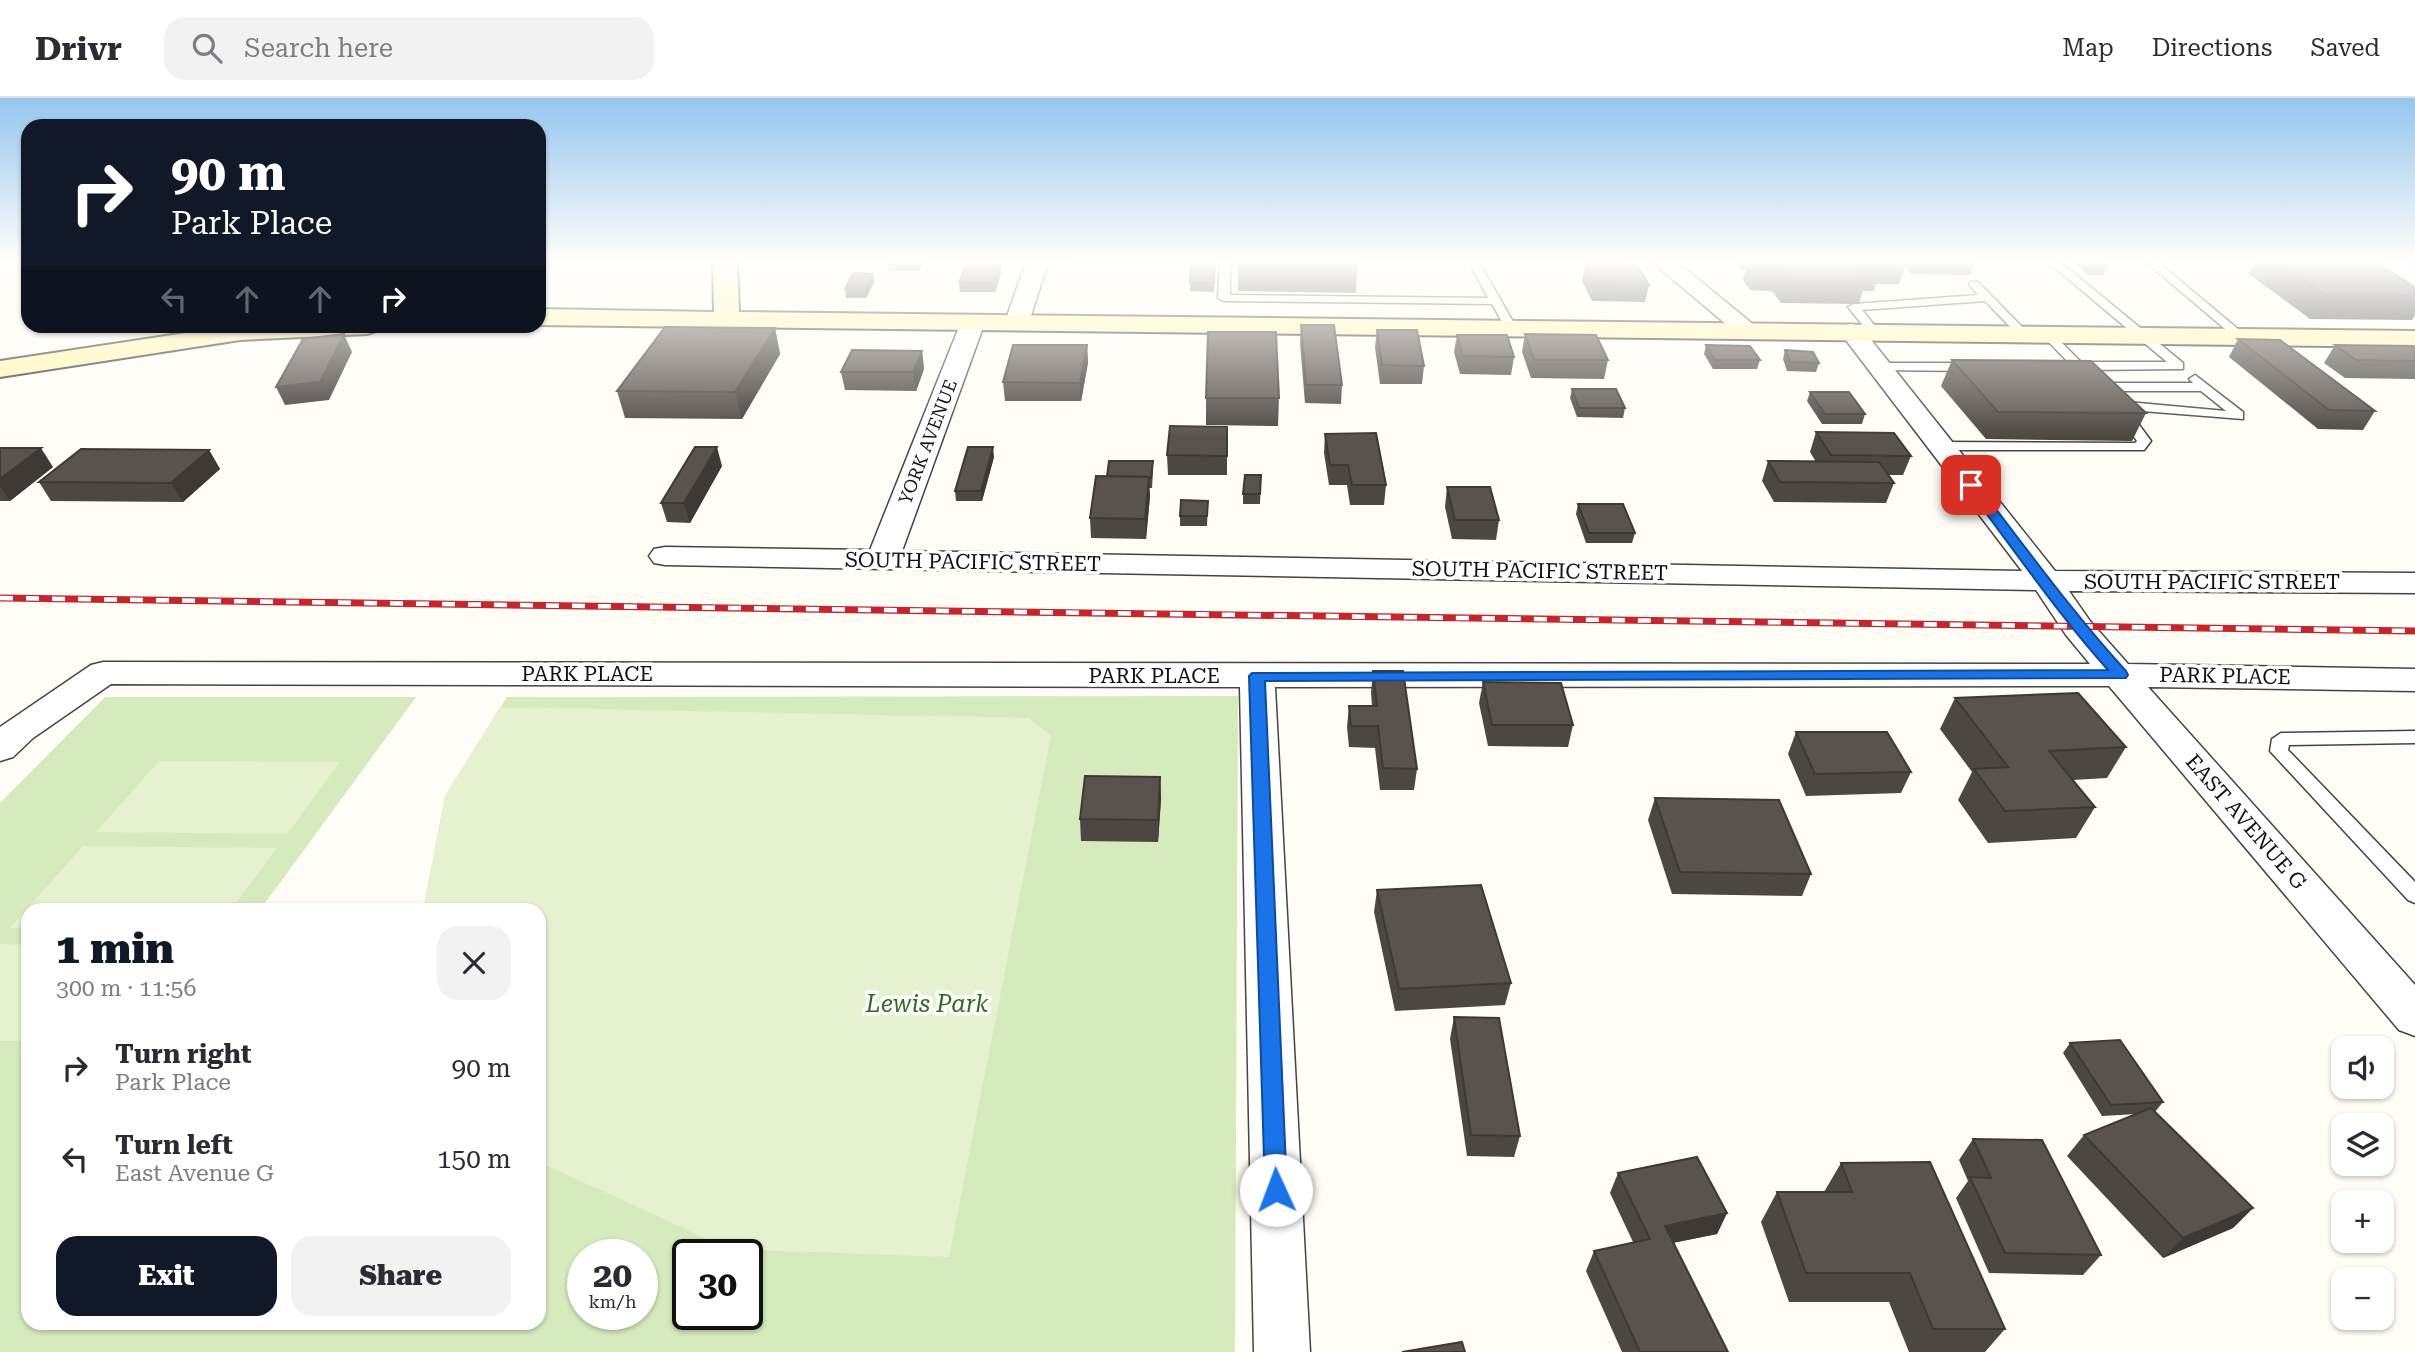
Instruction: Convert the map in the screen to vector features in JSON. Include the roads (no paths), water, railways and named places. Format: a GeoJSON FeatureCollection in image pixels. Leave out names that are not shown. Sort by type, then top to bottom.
{"type":"FeatureCollection","features":[{"type":"Feature","properties":{"kind":"street"},"geometry":{"type":"LineString","coordinates":[[882,321],[2415,339]]}},
{"type":"Feature","properties":{"kind":"street"},"geometry":{"type":"LineString","coordinates":[[1736,321],[1748,330]]}},
{"type":"Feature","properties":{"kind":"street","name":"YORK AVENUE"},"geometry":{"type":"LineString","coordinates":[[882,561],[973,322]]}},
{"type":"Feature","properties":{"kind":"street","name":"EAST AVENUE G"},"geometry":{"type":"LineString","coordinates":[[1862,331],[1879,367],[2046,581],[2078,628],[2410,1005]]}},
{"type":"Feature","properties":{"kind":"street"},"geometry":{"type":"LineString","coordinates":[[0,369],[223,333]]}},
{"type":"Feature","properties":{"kind":"street","name":"SOUTH PACIFIC STREET"},"geometry":{"type":"LineString","coordinates":[[665,556],[2046,581],[2415,583]]}},
{"type":"Feature","properties":{"kind":"street","name":"PARK PLACE"},"geometry":{"type":"LineString","coordinates":[[0,748],[20,729],[103,673],[2120,675],[2415,680]]}},
{"type":"Feature","properties":{"kind":"street"},"geometry":{"type":"LineString","coordinates":[[1257,676],[1282,1352]]}},
{"type":"Feature","properties":{"kind":"lane"},"geometry":{"type":"LineString","coordinates":[[1507,321],[1510,327]]}},
{"type":"Feature","properties":{"kind":"lane"},"geometry":{"type":"LineString","coordinates":[[1859,321],[1862,331]]}},
{"type":"Feature","properties":{"kind":"lane"},"geometry":{"type":"LineString","coordinates":[[1941,446],[2139,447],[2144,441],[2100,387],[2017,321]]}},
{"type":"Feature","properties":{"kind":"lane"},"geometry":{"type":"LineString","coordinates":[[2117,406],[2181,409],[2238,416],[2124,321]]}},
{"type":"Feature","properties":{"kind":"lane"},"geometry":{"type":"LineString","coordinates":[[2221,321],[2241,337]]}},
{"type":"Feature","properties":{"kind":"lane"},"geometry":{"type":"LineString","coordinates":[[1879,367],[1985,366]]}},
{"type":"Feature","properties":{"kind":"lane"},"geometry":{"type":"LineString","coordinates":[[2071,366],[2179,366]]}},
{"type":"Feature","properties":{"kind":"lane"},"geometry":{"type":"LineString","coordinates":[[2100,387],[2204,387]]}},
{"type":"Feature","properties":{"kind":"lane"},"geometry":{"type":"LineString","coordinates":[[2415,737],[2281,739],[2279,751],[2415,895]]}},
{"type":"Feature","properties":{"kind":"railway"},"geometry":{"type":"LineString","coordinates":[[0,598],[2415,631]]}},
{"type":"Feature","properties":{"kind":"park label","name":"Lewis Park"},"geometry":{"type":"Point","coordinates":[927,1004]}}]}
